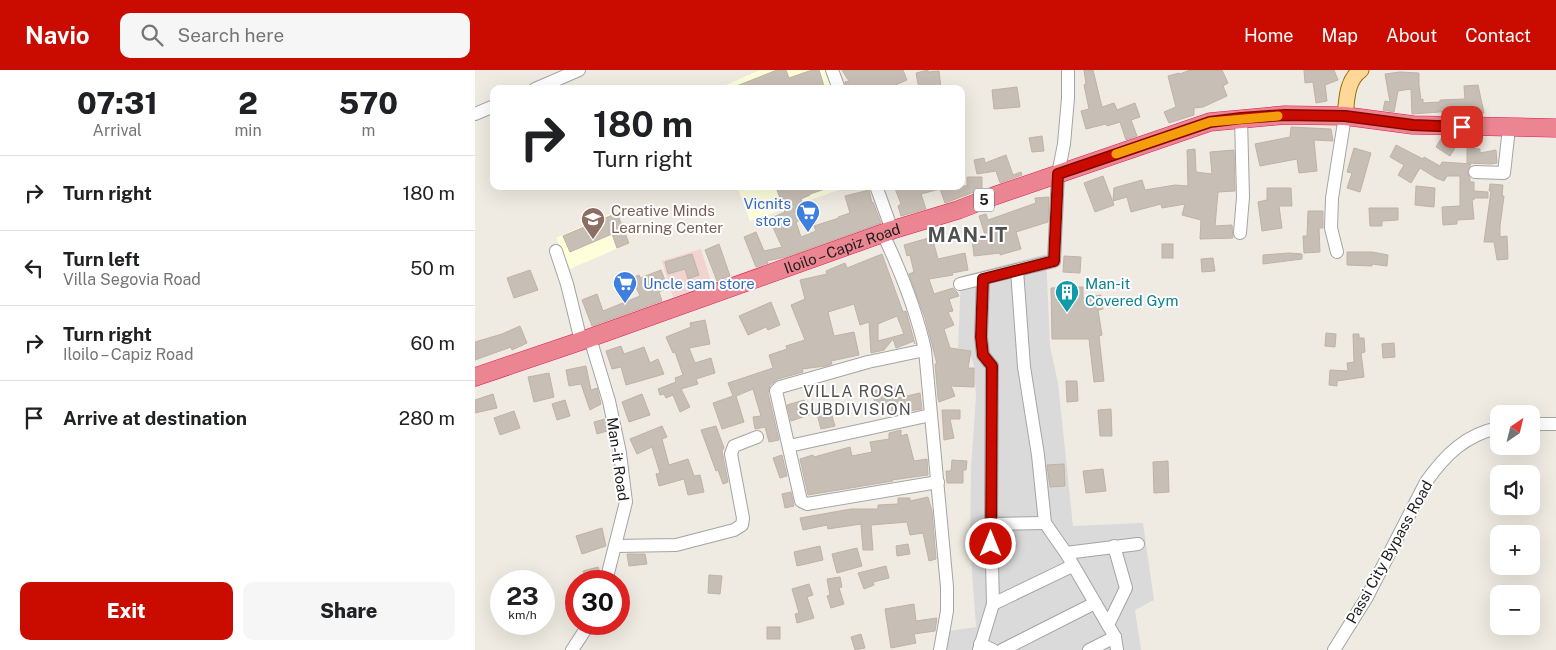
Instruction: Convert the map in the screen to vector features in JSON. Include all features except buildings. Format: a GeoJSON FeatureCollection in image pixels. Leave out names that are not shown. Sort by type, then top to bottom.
{"type":"FeatureCollection","features":[{"type":"Feature","properties":{"kind":"highway","name":"Iloilo – Capiz Road"},"geometry":{"type":"LineString","coordinates":[[475,377],[887,232],[958,210],[1210,122],[1285,115],[1345,116],[1413,125],[1509,128]]}},
{"type":"Feature","properties":{"kind":"highway","name":"5"},"geometry":{"type":"LineString","coordinates":[[1509,128],[1556,120]]}},
{"type":"Feature","properties":{"kind":"highway","name":"5"},"geometry":{"type":"LineString","coordinates":[[1509,128],[1556,128]]}},
{"type":"Feature","properties":{"kind":"main road"},"geometry":{"type":"LineString","coordinates":[[1345,116],[1351,80],[1361,70]]}},
{"type":"Feature","properties":{"kind":"street"},"geometry":{"type":"LineString","coordinates":[[544,85],[579,70]]}},
{"type":"Feature","properties":{"kind":"street"},"geometry":{"type":"LineString","coordinates":[[832,70],[838,85]]}},
{"type":"Feature","properties":{"kind":"street"},"geometry":{"type":"LineString","coordinates":[[960,284],[1054,261],[1058,174],[1064,144],[1068,98],[1068,70]]}},
{"type":"Feature","properties":{"kind":"street"},"geometry":{"type":"LineString","coordinates":[[475,114],[490,108]]}},
{"type":"Feature","properties":{"kind":"street"},"geometry":{"type":"LineString","coordinates":[[1337,252],[1331,228],[1332,198],[1345,116]]}},
{"type":"Feature","properties":{"kind":"street"},"geometry":{"type":"LineString","coordinates":[[1240,233],[1243,196],[1241,118]]}},
{"type":"Feature","properties":{"kind":"street"},"geometry":{"type":"LineString","coordinates":[[1475,172],[1504,173],[1509,128]]}},
{"type":"Feature","properties":{"kind":"street"},"geometry":{"type":"LineString","coordinates":[[877,190],[887,232],[912,299],[925,350],[947,587],[947,611],[940,650]]}},
{"type":"Feature","properties":{"kind":"street","name":"Man-it Road"},"geometry":{"type":"LineString","coordinates":[[556,251],[585,339],[609,401],[621,453],[626,502],[610,570]]}},
{"type":"Feature","properties":{"kind":"street"},"geometry":{"type":"LineString","coordinates":[[1017,270],[1024,367],[1039,455],[1045,523],[1066,553],[1115,636],[1117,650]]}},
{"type":"Feature","properties":{"kind":"street"},"geometry":{"type":"LineString","coordinates":[[983,279],[981,337],[983,355],[992,366],[991,524],[993,604],[979,647],[993,650]]}},
{"type":"Feature","properties":{"kind":"street"},"geometry":{"type":"LineString","coordinates":[[925,350],[868,362],[781,387],[776,391],[801,501],[807,504],[937,482]]}},
{"type":"Feature","properties":{"kind":"street"},"geometry":{"type":"LineString","coordinates":[[789,446],[931,415]]}},
{"type":"Feature","properties":{"kind":"street"},"geometry":{"type":"LineString","coordinates":[[1540,424],[1556,424]]}},
{"type":"Feature","properties":{"kind":"street","name":"Passi City Bypass Road"},"geometry":{"type":"LineString","coordinates":[[1334,650],[1367,597],[1426,482],[1437,467],[1466,439],[1490,429]]}},
{"type":"Feature","properties":{"kind":"street"},"geometry":{"type":"LineString","coordinates":[[615,546],[676,545],[734,530],[742,525],[743,518],[731,454],[734,446],[757,437]]}},
{"type":"Feature","properties":{"kind":"street"},"geometry":{"type":"LineString","coordinates":[[991,524],[1045,523]]}},
{"type":"Feature","properties":{"kind":"street"},"geometry":{"type":"LineString","coordinates":[[1066,553],[1137,544]]}},
{"type":"Feature","properties":{"kind":"street"},"geometry":{"type":"LineString","coordinates":[[1108,625],[1126,588],[1113,546]]}},
{"type":"Feature","properties":{"kind":"street"},"geometry":{"type":"LineString","coordinates":[[993,604],[1072,566]]}},
{"type":"Feature","properties":{"kind":"street"},"geometry":{"type":"LineString","coordinates":[[1002,650],[1095,602]]}},
{"type":"Feature","properties":{"kind":"street"},"geometry":{"type":"LineString","coordinates":[[572,650],[582,635]]}},
{"type":"Feature","properties":{"kind":"street"},"geometry":{"type":"LineString","coordinates":[[1089,650],[1115,636]]}},
{"type":"Feature","properties":{"kind":"shaded area"},"geometry":{"type":"Polygon","coordinates":[[[760,70],[825,70],[831,85],[726,85],[760,70]]]}},
{"type":"Feature","properties":{"kind":"shaded area"},"geometry":{"type":"Polygon","coordinates":[[[738,190],[839,190],[750,221],[738,190]]]}},
{"type":"Feature","properties":{"kind":"shaded area","name":"Creative Minds Learning Center"},"geometry":{"type":"Polygon","coordinates":[[[616,211],[630,243],[570,269],[556,238],[616,211]]]}},
{"type":"Feature","properties":{"kind":"shaded area"},"geometry":{"type":"Polygon","coordinates":[[[701,249],[712,285],[673,297],[662,261],[701,249]]]}},
{"type":"Feature","properties":{"kind":"shaded area"},"geometry":{"type":"Polygon","coordinates":[[[1046,254],[1050,346],[1058,383],[1073,526],[1143,523],[1154,600],[1135,610],[1141,650],[945,650],[949,631],[976,627],[970,544],[971,470],[976,396],[974,366],[969,351],[958,348],[961,276],[1046,254]]]}},
{"type":"Feature","properties":{"kind":"slow traffic"},"geometry":{"type":"LineString","coordinates":[[1116,154],[1210,122],[1278,116]]}},
{"type":"Feature","properties":{"kind":"place","name":"Vicnits store"},"geometry":{"type":"Point","coordinates":[808,233]}},
{"type":"Feature","properties":{"kind":"place","name":"Creative Minds Learning Center"},"geometry":{"type":"Point","coordinates":[593,240]}},
{"type":"Feature","properties":{"kind":"place","name":"Uncle sam store"},"geometry":{"type":"Point","coordinates":[625,304]}},
{"type":"Feature","properties":{"kind":"place","name":"Man-it Covered Gym"},"geometry":{"type":"Point","coordinates":[1067,313]}},
{"type":"Feature","properties":{"kind":"district","name":"MAN-IT"},"geometry":{"type":"Point","coordinates":[968,235]}},
{"type":"Feature","properties":{"kind":"district","name":"VILLA ROSA SUBDIVISION"},"geometry":{"type":"Point","coordinates":[855,400]}},
{"type":"Feature","properties":{"kind":"route"},"geometry":{"type":"LineString","coordinates":[[991,544],[992,366],[983,355],[981,337],[983,279],[1054,261],[1058,174],[1210,122],[1241,118],[1285,115],[1345,116],[1413,125],[1462,127]]}}]}
